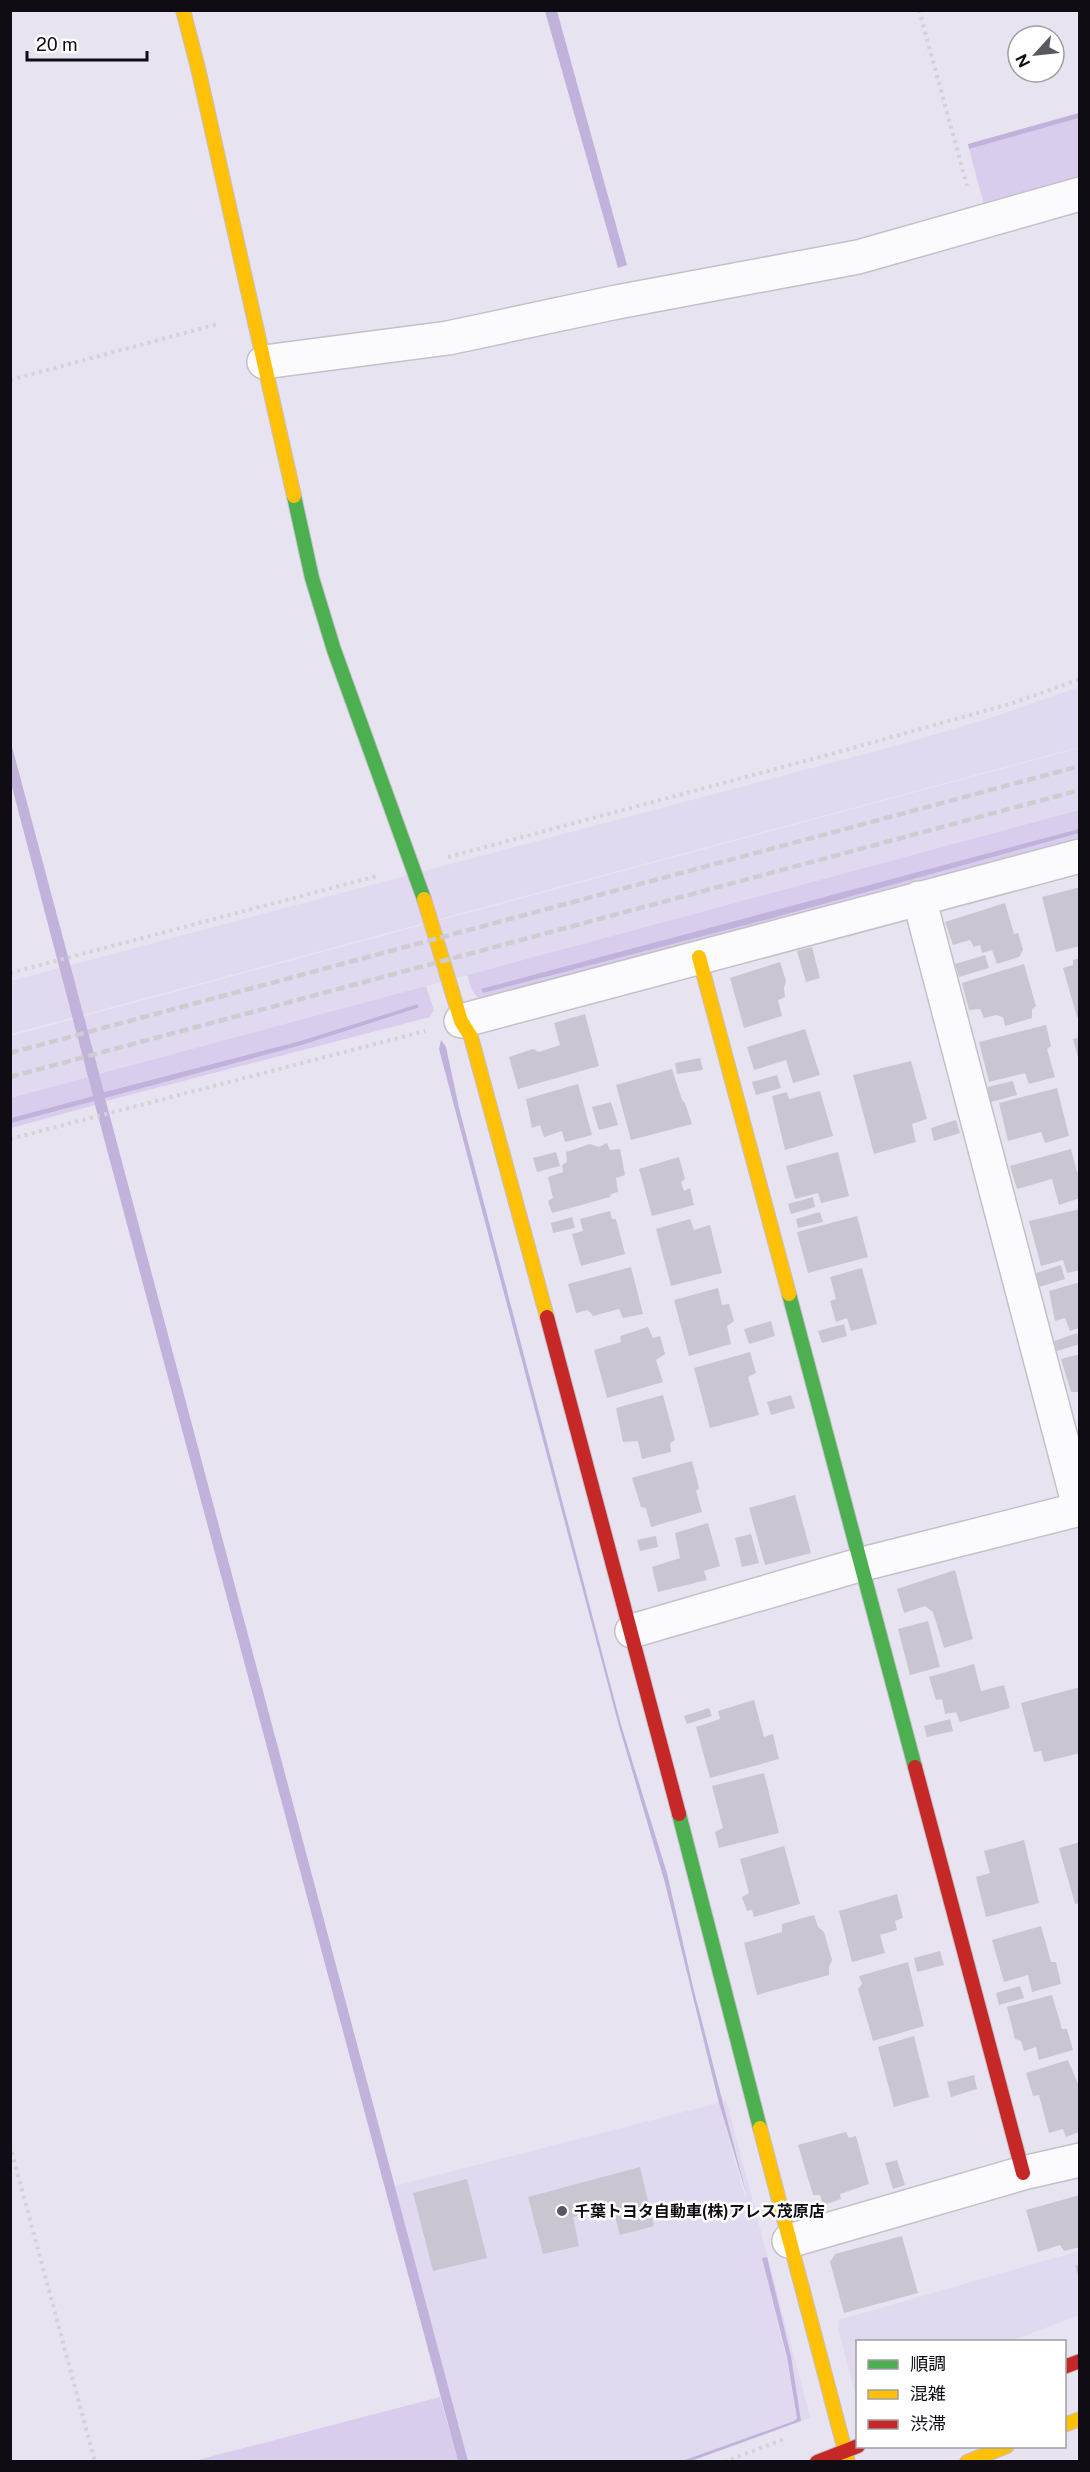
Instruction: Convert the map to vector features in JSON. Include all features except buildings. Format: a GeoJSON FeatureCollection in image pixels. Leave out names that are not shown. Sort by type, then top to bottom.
{"type":"FeatureCollection","features":[{"type":"Feature","properties":{"kind":"main road"},"geometry":{"type":"LineString","coordinates":[[183,10],[301,530],[326,627],[413,866],[461,1021],[471,1037],[632,1631],[789,2241],[850,2453],[817,2462]]}},
{"type":"Feature","properties":{"kind":"main road"},"geometry":{"type":"LineString","coordinates":[[699,957],[859,1565],[1023,2174]]}},
{"type":"Feature","properties":{"kind":"main road"},"geometry":{"type":"LineString","coordinates":[[1066,2367],[1080,2361]]}},
{"type":"Feature","properties":{"kind":"main road"},"geometry":{"type":"LineString","coordinates":[[1066,2425],[1080,2419]]}},
{"type":"Feature","properties":{"kind":"main road"},"geometry":{"type":"LineString","coordinates":[[967,2462],[1002,2448]]}},
{"type":"Feature","properties":{"kind":"street"},"geometry":{"type":"LineString","coordinates":[[264,362],[448,338],[617,302],[858,257],[1080,194]]}},
{"type":"Feature","properties":{"kind":"street"},"geometry":{"type":"LineString","coordinates":[[461,1021],[1080,856]]}},
{"type":"Feature","properties":{"kind":"street"},"geometry":{"type":"LineString","coordinates":[[632,1631],[859,1565],[1079,1509],[919,898]]}},
{"type":"Feature","properties":{"kind":"street"},"geometry":{"type":"LineString","coordinates":[[789,2241],[1080,2160]]}},
{"type":"Feature","properties":{"kind":"path"},"geometry":{"type":"LineString","coordinates":[[920,10],[977,223]]}},
{"type":"Feature","properties":{"kind":"path"},"geometry":{"type":"LineString","coordinates":[[10,380],[254,315]]}},
{"type":"Feature","properties":{"kind":"path"},"geometry":{"type":"LineString","coordinates":[[10,973],[824,756],[1013,703],[1080,679]]}},
{"type":"Feature","properties":{"kind":"path"},"geometry":{"type":"LineString","coordinates":[[10,1139],[461,1021]]}},
{"type":"Feature","properties":{"kind":"path"},"geometry":{"type":"LineString","coordinates":[[10,2145],[95,2462]]}},
{"type":"Feature","properties":{"kind":"shaded area"},"geometry":{"type":"Polygon","coordinates":[[[545,11],[557,11],[627,265],[618,268],[545,11]]]}},
{"type":"Feature","properties":{"kind":"shaded area"},"geometry":{"type":"Polygon","coordinates":[[[1079,113],[1079,118],[969,149],[968,144],[1079,113]]]}},
{"type":"Feature","properties":{"kind":"shaded area"},"geometry":{"type":"Polygon","coordinates":[[[1079,118],[1079,185],[986,212],[969,149],[1079,118]]]}},
{"type":"Feature","properties":{"kind":"shaded area"},"geometry":{"type":"Polygon","coordinates":[[[1079,687],[1079,747],[11,1034],[11,981],[902,744],[987,719],[1079,687]]]}},
{"type":"Feature","properties":{"kind":"shaded area"},"geometry":{"type":"Polygon","coordinates":[[[10,739],[104,1092],[300,1041],[418,1004],[418,1008],[302,1045],[105,1098],[468,2461],[458,2461],[94,1101],[11,1123],[11,1118],[93,1096],[11,783],[10,739]]]}},
{"type":"Feature","properties":{"kind":"shaded area"},"geometry":{"type":"Polygon","coordinates":[[[1079,748],[1079,810],[11,1098],[11,1036],[1079,748]]]}},
{"type":"Feature","properties":{"kind":"shaded area"},"geometry":{"type":"Polygon","coordinates":[[[1079,810],[1079,838],[486,999],[475,994],[467,975],[1079,810]]]}},
{"type":"Feature","properties":{"kind":"shaded area"},"geometry":{"type":"Polygon","coordinates":[[[1079,829],[1079,833],[769,919],[483,993],[481,989],[1079,829]]]}},
{"type":"Feature","properties":{"kind":"shaded area"},"geometry":{"type":"Polygon","coordinates":[[[426,986],[434,1010],[430,1017],[106,1101],[105,1097],[302,1045],[418,1008],[418,1004],[300,1041],[103,1092],[99,1074],[426,986]]]}},
{"type":"Feature","properties":{"kind":"shaded area"},"geometry":{"type":"Polygon","coordinates":[[[441,1040],[446,1047],[459,1108],[621,1725],[667,1873],[693,1987],[747,2196],[719,2103],[665,1883],[619,1726],[439,1049],[441,1040]]]}},
{"type":"Feature","properties":{"kind":"shaded area"},"geometry":{"type":"Polygon","coordinates":[[[88,1077],[93,1096],[11,1118],[11,1098],[88,1077]]]}},
{"type":"Feature","properties":{"kind":"shaded area"},"geometry":{"type":"Polygon","coordinates":[[[94,1100],[95,1105],[11,1128],[11,1123],[94,1100]]]}},
{"type":"Feature","properties":{"kind":"shaded area"},"geometry":{"type":"Polygon","coordinates":[[[726,2100],[810,2417],[801,2421],[791,2356],[766,2257],[762,2258],[794,2390],[797,2417],[794,2421],[682,2461],[468,2461],[395,2186],[719,2103],[745,2197],[747,2196],[723,2101],[726,2100]]]}},
{"type":"Feature","properties":{"kind":"shaded area"},"geometry":{"type":"Polygon","coordinates":[[[1079,2251],[1079,2315],[1014,2340],[856,2340],[856,2396],[838,2328],[839,2320],[1079,2251]]]}},
{"type":"Feature","properties":{"kind":"shaded area"},"geometry":{"type":"Polygon","coordinates":[[[767,2257],[791,2356],[801,2421],[691,2461],[682,2461],[797,2418],[787,2357],[762,2258],[767,2257]]]}},
{"type":"Feature","properties":{"kind":"shaded area"},"geometry":{"type":"Polygon","coordinates":[[[440,2397],[458,2461],[194,2461],[440,2397]]]}},
{"type":"Feature","properties":{"kind":"railway"},"geometry":{"type":"LineString","coordinates":[[10,1053],[1080,766]]}},
{"type":"Feature","properties":{"kind":"railway"},"geometry":{"type":"LineString","coordinates":[[10,1077],[1080,790]]}},
{"type":"Feature","properties":{"kind":"traffic: fast"},"geometry":{"type":"LineString","coordinates":[[294,496],[312,578],[334,650],[424,899]]}},
{"type":"Feature","properties":{"kind":"traffic: fast"},"geometry":{"type":"LineString","coordinates":[[789,1294],[915,1767]]}},
{"type":"Feature","properties":{"kind":"traffic: fast"},"geometry":{"type":"LineString","coordinates":[[679,1814],[760,2128]]}},
{"type":"Feature","properties":{"kind":"traffic: slow"},"geometry":{"type":"LineString","coordinates":[[183,10],[294,496]]}},
{"type":"Feature","properties":{"kind":"traffic: slow"},"geometry":{"type":"LineString","coordinates":[[424,899],[461,1021],[471,1037],[547,1317]]}},
{"type":"Feature","properties":{"kind":"traffic: slow"},"geometry":{"type":"LineString","coordinates":[[699,957],[789,1294]]}},
{"type":"Feature","properties":{"kind":"traffic: slow"},"geometry":{"type":"LineString","coordinates":[[760,2128],[848,2462]]}},
{"type":"Feature","properties":{"kind":"traffic: slow"},"geometry":{"type":"LineString","coordinates":[[1066,2424],[1080,2419]]}},
{"type":"Feature","properties":{"kind":"traffic: slow"},"geometry":{"type":"LineString","coordinates":[[967,2462],[1002,2448]]}},
{"type":"Feature","properties":{"kind":"traffic: jam"},"geometry":{"type":"LineString","coordinates":[[547,1317],[679,1814]]}},
{"type":"Feature","properties":{"kind":"traffic: jam"},"geometry":{"type":"LineString","coordinates":[[915,1767],[1023,2173]]}},
{"type":"Feature","properties":{"kind":"traffic: jam"},"geometry":{"type":"LineString","coordinates":[[1066,2366],[1080,2361]]}},
{"type":"Feature","properties":{"kind":"traffic: jam"},"geometry":{"type":"LineString","coordinates":[[817,2462],[856,2447]]}},
{"type":"Feature","properties":{"kind":"place","name":"千葉トヨタ自動車(株)アレス茂原店"},"geometry":{"type":"Point","coordinates":[562,2211]}}]}
